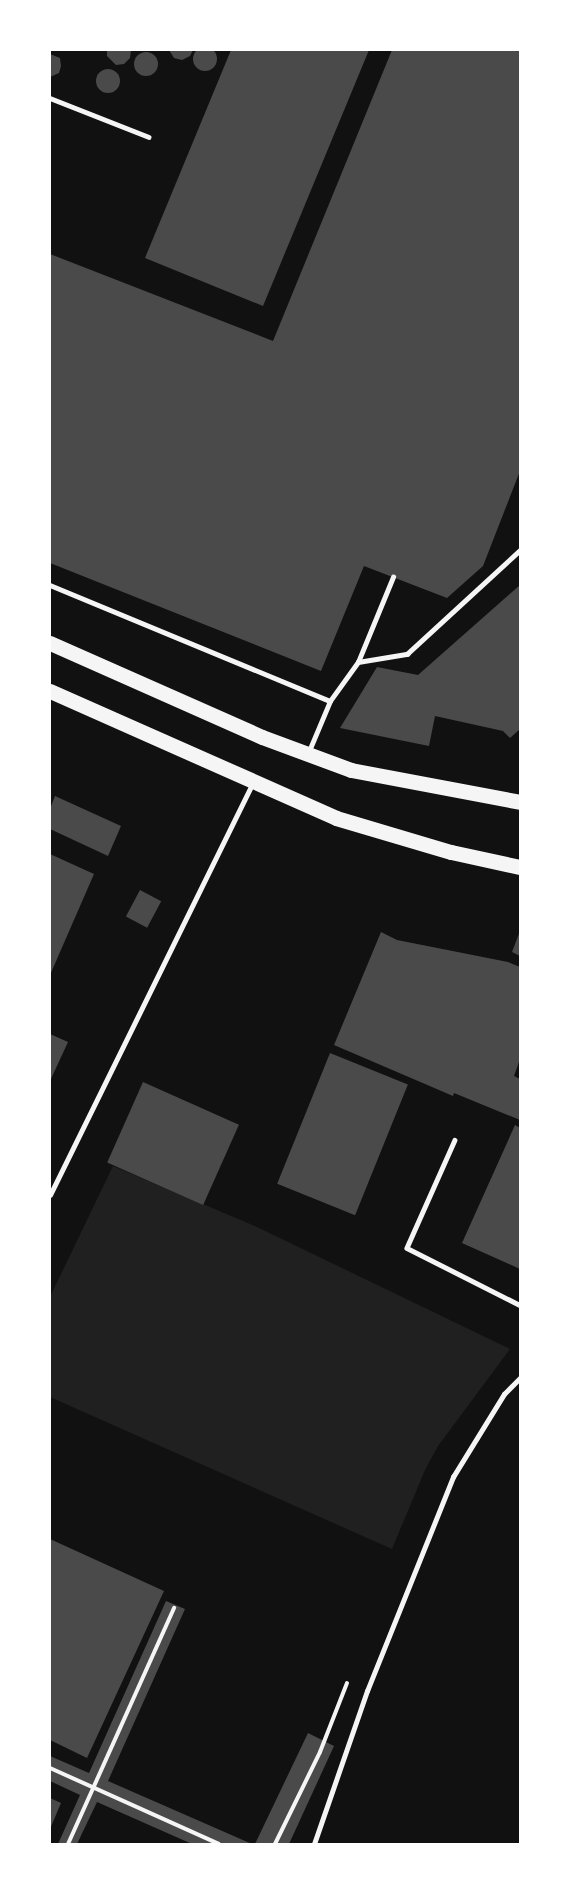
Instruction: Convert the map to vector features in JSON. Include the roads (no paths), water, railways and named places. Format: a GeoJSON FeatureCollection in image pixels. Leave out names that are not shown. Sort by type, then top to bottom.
{"type":"FeatureCollection","features":[{"type":"Feature","properties":{"kind":"main road"},"geometry":{"type":"LineString","coordinates":[[50,643],[308,754],[351,770],[520,801]]}},
{"type":"Feature","properties":{"kind":"main road"},"geometry":{"type":"LineString","coordinates":[[50,691],[336,818],[451,852],[520,867]]}},
{"type":"Feature","properties":{"kind":"lane"},"geometry":{"type":"LineString","coordinates":[[50,98],[149,137]]}},
{"type":"Feature","properties":{"kind":"lane"},"geometry":{"type":"LineString","coordinates":[[358,662],[407,654],[520,550]]}},
{"type":"Feature","properties":{"kind":"lane"},"geometry":{"type":"LineString","coordinates":[[308,754],[330,700],[358,662],[393,577]]}},
{"type":"Feature","properties":{"kind":"lane"},"geometry":{"type":"LineString","coordinates":[[50,585],[330,700]]}},
{"type":"Feature","properties":{"kind":"lane"},"geometry":{"type":"LineString","coordinates":[[50,1195],[254,783]]}},
{"type":"Feature","properties":{"kind":"lane"},"geometry":{"type":"LineString","coordinates":[[455,1140],[407,1248],[520,1305]]}},
{"type":"Feature","properties":{"kind":"lane"},"geometry":{"type":"LineString","coordinates":[[314,1845],[368,1691],[453,1477],[504,1394],[520,1378]]}}]}
